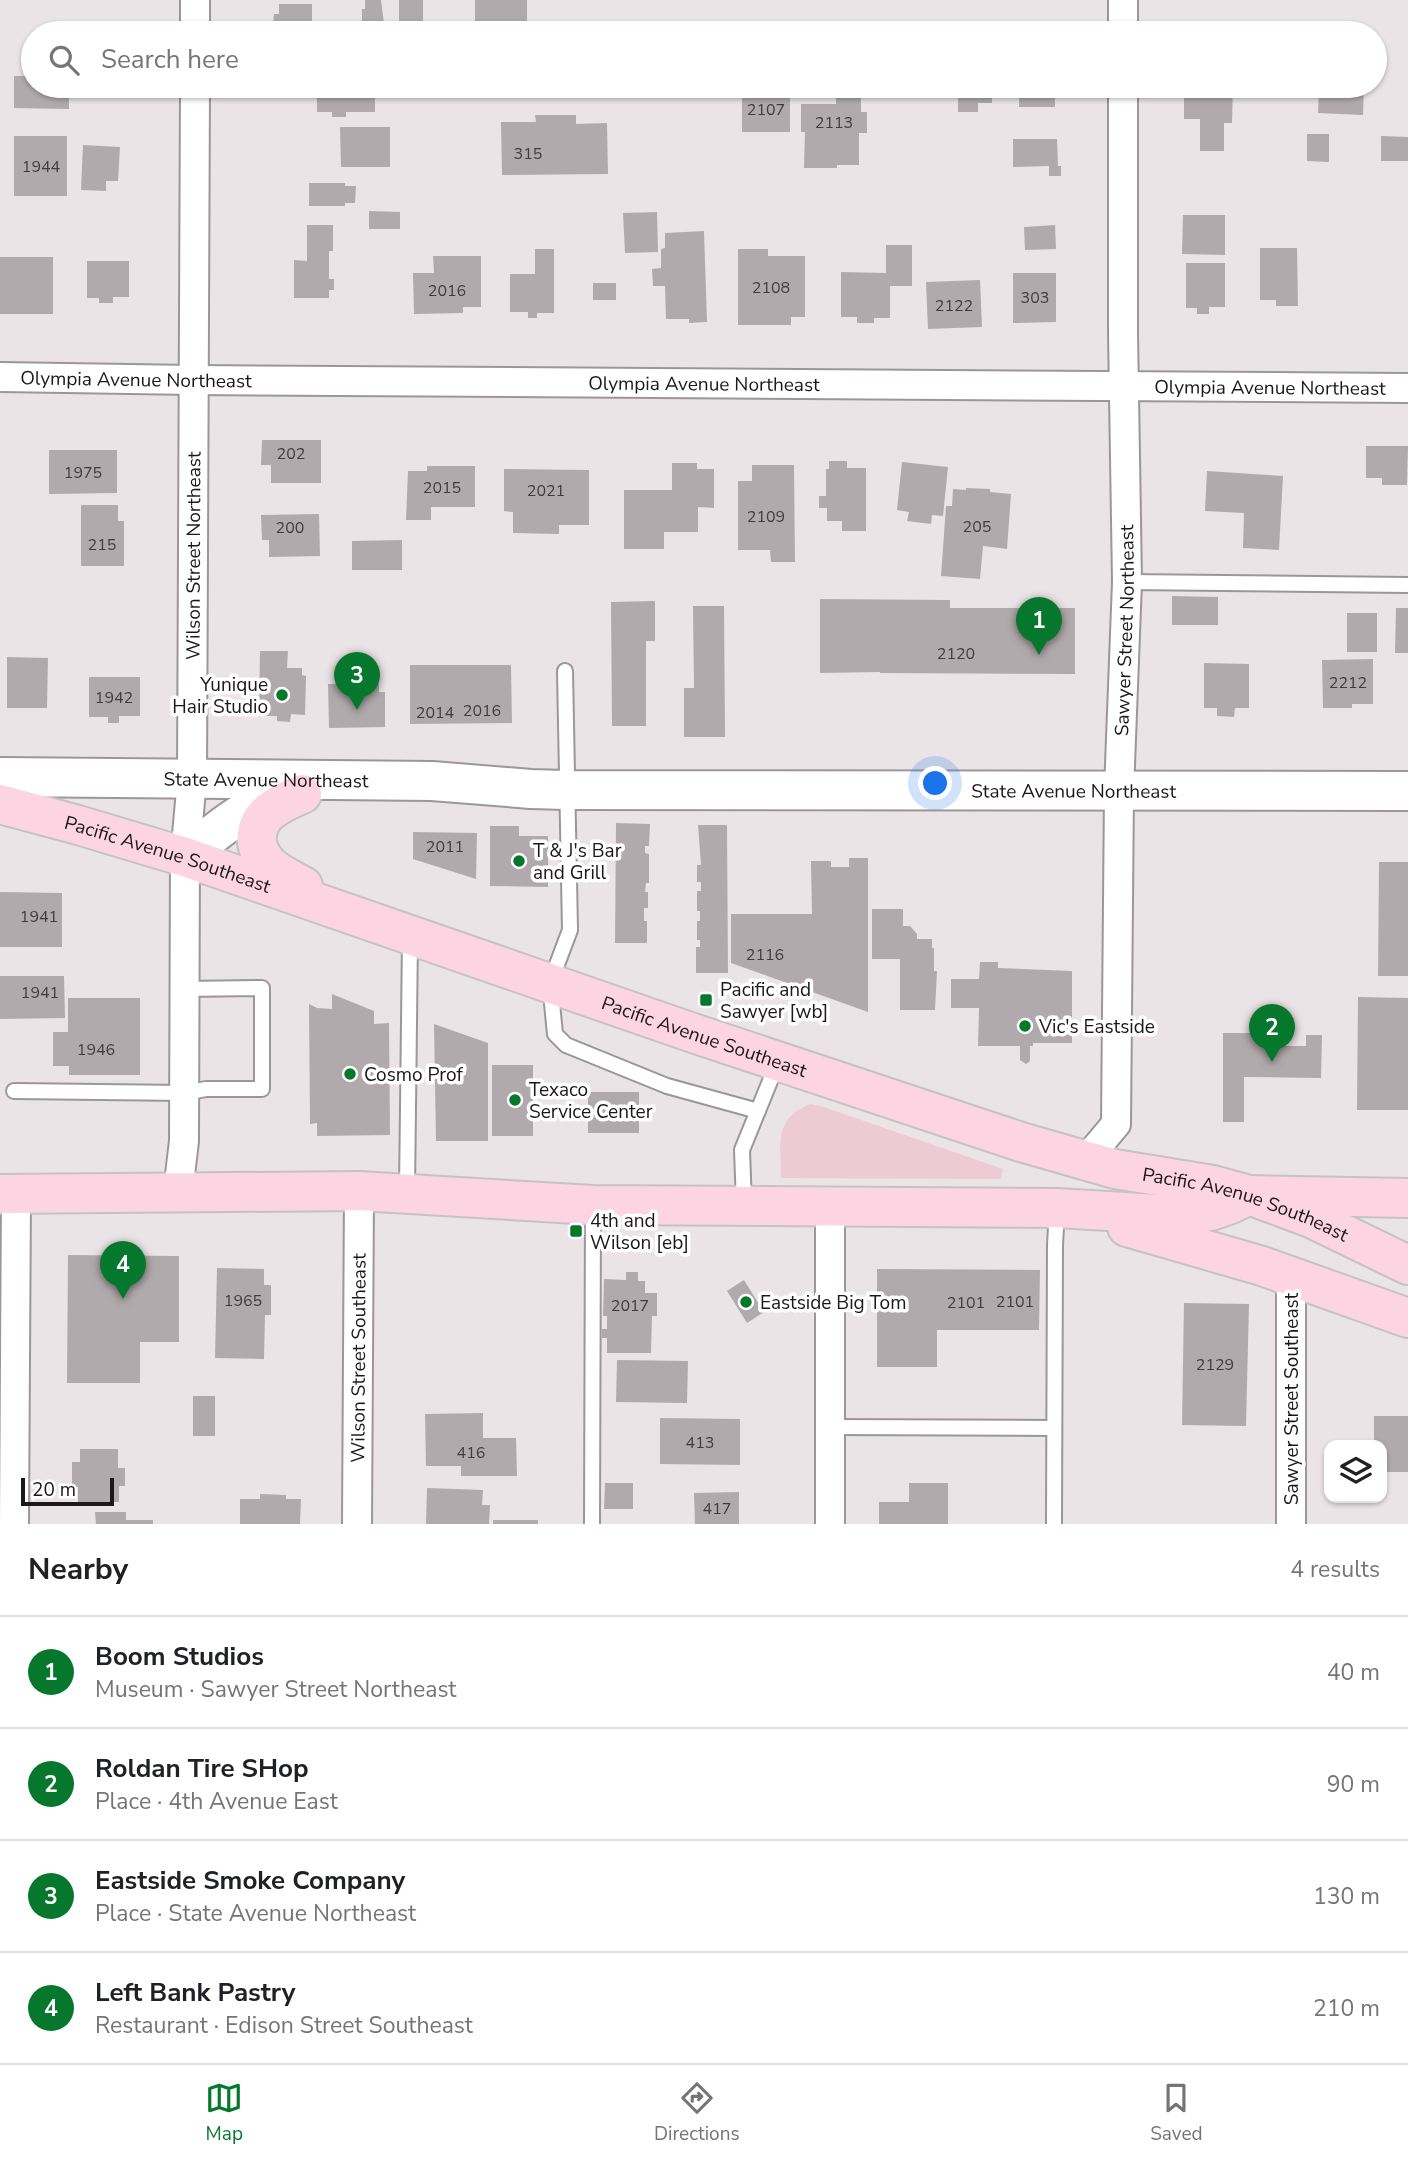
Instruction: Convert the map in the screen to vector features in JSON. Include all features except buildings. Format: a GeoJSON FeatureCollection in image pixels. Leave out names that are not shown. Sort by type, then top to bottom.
{"type":"FeatureCollection","features":[{"type":"Feature","properties":{"kind":"main road"},"geometry":{"type":"LineString","coordinates":[[302,794],[270,811],[260,821],[256,835],[257,848],[268,865],[374,921]]}},
{"type":"Feature","properties":{"kind":"main road","name":"Pacific Avenue Southeast"},"geometry":{"type":"LineString","coordinates":[[0,804],[185,857],[1021,1142],[1115,1169],[1213,1185],[1249,1195],[1311,1218],[1408,1265]]}},
{"type":"Feature","properties":{"kind":"main road"},"geometry":{"type":"LineString","coordinates":[[830,1207],[909,1197],[1054,1188],[1066,1183],[1079,1172],[1085,1161]]}},
{"type":"Feature","properties":{"kind":"main road"},"geometry":{"type":"LineString","coordinates":[[8,1194],[359,1191],[593,1205],[1057,1208],[1158,1214],[1188,1214],[1211,1210],[1249,1195],[1408,1198]]}},
{"type":"Feature","properties":{"kind":"main road"},"geometry":{"type":"LineString","coordinates":[[1057,1208],[1218,1252],[1291,1275],[1408,1318]]}},
{"type":"Feature","properties":{"kind":"main road"},"geometry":{"type":"LineString","coordinates":[[1291,1275],[1341,1273],[1408,1295]]}},
{"type":"Feature","properties":{"kind":"street"},"geometry":{"type":"LineString","coordinates":[[195,0],[195,21]]}},
{"type":"Feature","properties":{"kind":"street"},"geometry":{"type":"LineString","coordinates":[[1124,0],[1124,21]]}},
{"type":"Feature","properties":{"kind":"street","name":"Wilson Street Northeast"},"geometry":{"type":"LineString","coordinates":[[178,1192],[184,1141],[185,857],[192,779],[195,98]]}},
{"type":"Feature","properties":{"kind":"street","name":"Sawyer Street Northeast"},"geometry":{"type":"LineString","coordinates":[[1085,1161],[1116,1124],[1119,791],[1127,582],[1124,98]]}},
{"type":"Feature","properties":{"kind":"street","name":"Olympia Avenue Northeast"},"geometry":{"type":"LineString","coordinates":[[0,377],[1408,388]]}},
{"type":"Feature","properties":{"kind":"street","name":"State Avenue Northeast"},"geometry":{"type":"LineString","coordinates":[[0,777],[432,781],[549,789]]}},
{"type":"Feature","properties":{"kind":"street","name":"State Avenue Northeast"},"geometry":{"type":"LineString","coordinates":[[185,857],[252,807],[277,797],[302,794],[429,795],[549,789],[1408,791]]}},
{"type":"Feature","properties":{"kind":"street","name":"Wilson Street Southeast"},"geometry":{"type":"LineString","coordinates":[[357,1524],[359,1191]]}},
{"type":"Feature","properties":{"kind":"street"},"geometry":{"type":"LineString","coordinates":[[8,1194],[14,1524]]}},
{"type":"Feature","properties":{"kind":"street"},"geometry":{"type":"LineString","coordinates":[[830,1207],[830,1524]]}},
{"type":"Feature","properties":{"kind":"street","name":"Sawyer Street Southeast"},"geometry":{"type":"LineString","coordinates":[[1291,1275],[1291,1524]]}},
{"type":"Feature","properties":{"kind":"lane"},"geometry":{"type":"LineString","coordinates":[[1127,582],[1408,585]]}},
{"type":"Feature","properties":{"kind":"lane"},"geometry":{"type":"LineString","coordinates":[[565,671],[549,789],[570,930],[550,983],[555,1034],[566,1045],[667,1086],[758,1111]]}},
{"type":"Feature","properties":{"kind":"lane"},"geometry":{"type":"LineString","coordinates":[[407,1194],[410,933]]}},
{"type":"Feature","properties":{"kind":"lane"},"geometry":{"type":"LineString","coordinates":[[14,1091],[184,1093],[206,1089],[262,1089],[262,988],[184,989]]}},
{"type":"Feature","properties":{"kind":"lane"},"geometry":{"type":"LineString","coordinates":[[744,1206],[742,1150],[778,1061]]}},
{"type":"Feature","properties":{"kind":"lane"},"geometry":{"type":"LineString","coordinates":[[593,1205],[593,1524]]}},
{"type":"Feature","properties":{"kind":"lane"},"geometry":{"type":"LineString","coordinates":[[1054,1524],[1057,1208]]}},
{"type":"Feature","properties":{"kind":"lane"},"geometry":{"type":"LineString","coordinates":[[830,1427],[1054,1429]]}},
{"type":"Feature","properties":{"kind":"shaded area"},"geometry":{"type":"Polygon","coordinates":[[[810,1104],[1003,1169],[1001,1179],[781,1178],[780,1144],[785,1125],[798,1110],[810,1104]]]}},
{"type":"Feature","properties":{"kind":"place","name":"Boom Studios"},"geometry":{"type":"Point","coordinates":[1039,655]}},
{"type":"Feature","properties":{"kind":"place","name":"Yunique Hair Studio"},"geometry":{"type":"Point","coordinates":[282,695]}},
{"type":"Feature","properties":{"kind":"place","name":"Eastside Smoke Company"},"geometry":{"type":"Point","coordinates":[357,710]}},
{"type":"Feature","properties":{"kind":"place","name":"T & J's Bar and Grill"},"geometry":{"type":"Point","coordinates":[519,861]}},
{"type":"Feature","properties":{"kind":"place","name":"Pacific and Sawyer [wb]"},"geometry":{"type":"Point","coordinates":[706,1000]}},
{"type":"Feature","properties":{"kind":"place","name":"Vic's Eastside"},"geometry":{"type":"Point","coordinates":[1025,1026]}},
{"type":"Feature","properties":{"kind":"place","name":"Roldan Tire SHop"},"geometry":{"type":"Point","coordinates":[1272,1062]}},
{"type":"Feature","properties":{"kind":"place","name":"Cosmo Prof"},"geometry":{"type":"Point","coordinates":[350,1074]}},
{"type":"Feature","properties":{"kind":"place","name":"Texaco Service Center"},"geometry":{"type":"Point","coordinates":[515,1100]}},
{"type":"Feature","properties":{"kind":"place","name":"4th and Wilson [eb]"},"geometry":{"type":"Point","coordinates":[576,1231]}},
{"type":"Feature","properties":{"kind":"place","name":"Left Bank Pastry"},"geometry":{"type":"Point","coordinates":[123,1299]}},
{"type":"Feature","properties":{"kind":"place","name":"Eastside Big Tom"},"geometry":{"type":"Point","coordinates":[746,1302]}}]}
